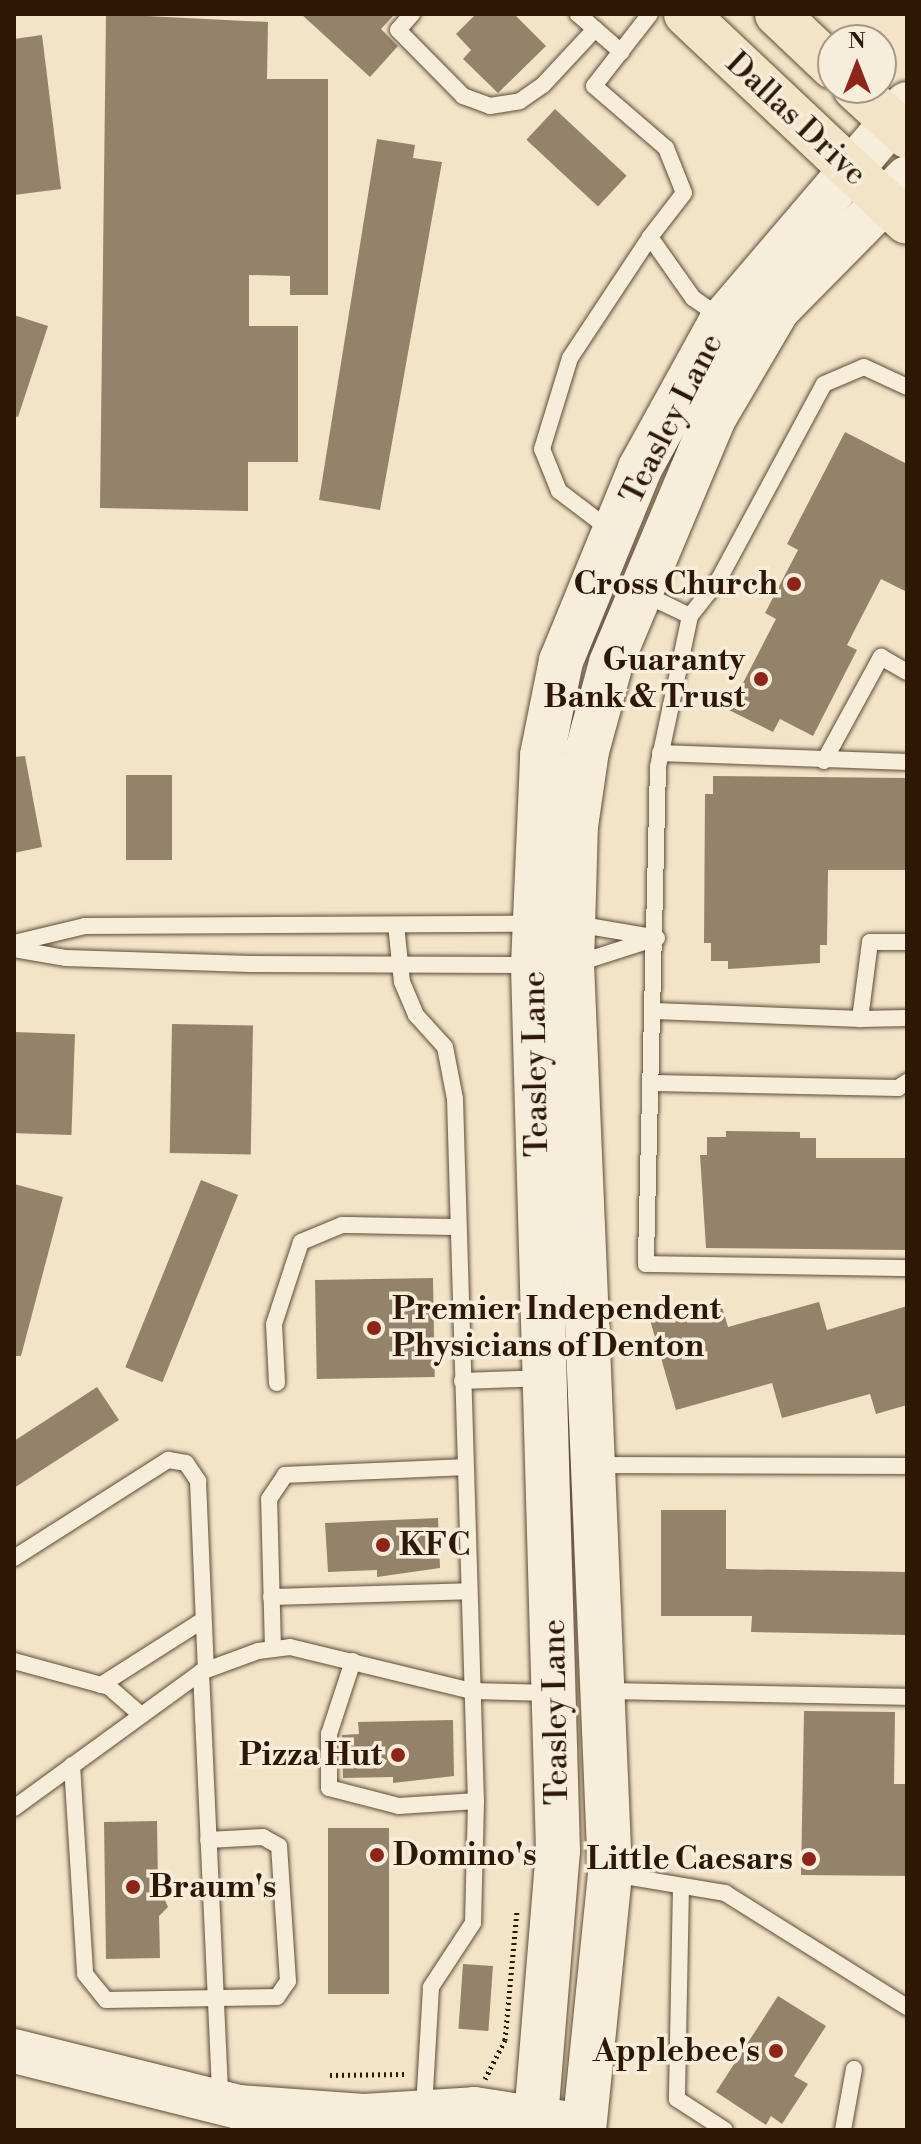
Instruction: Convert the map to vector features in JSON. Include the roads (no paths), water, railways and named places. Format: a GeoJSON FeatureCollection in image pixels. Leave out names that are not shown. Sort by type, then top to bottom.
{"type":"FeatureCollection","features":[{"type":"Feature","properties":{"kind":"main road","name":"Dallas Drive"},"geometry":{"type":"LineString","coordinates":[[686,14],[849,169],[899,200]]}},
{"type":"Feature","properties":{"kind":"main road","name":"Dallas Drive"},"geometry":{"type":"LineString","coordinates":[[777,14],[817,52]]}},
{"type":"Feature","properties":{"kind":"main road","name":"Dallas Drive"},"geometry":{"type":"LineString","coordinates":[[878,104],[902,120]]}},
{"type":"Feature","properties":{"kind":"main road","name":"Teasley Lane"},"geometry":{"type":"LineString","coordinates":[[594,2129],[610,1874],[602,1691],[598,1465],[554,944],[542,755],[561,661],[640,468],[723,319],[849,169],[902,120]]}},
{"type":"Feature","properties":{"kind":"main road","name":"Teasley Lane"},"geometry":{"type":"LineString","coordinates":[[536,2125],[556,1919],[556,1693],[545,1378],[554,944],[587,751],[641,592],[714,418],[778,309],[899,200]]}},
{"type":"Feature","properties":{"kind":"main road"},"geometry":{"type":"LineString","coordinates":[[556,1693],[602,1691]]}},
{"type":"Feature","properties":{"kind":"main road"},"geometry":{"type":"LineString","coordinates":[[14,2051],[221,2103],[316,2115],[432,2123],[474,2109],[536,2125],[594,2129]]}},
{"type":"Feature","properties":{"kind":"lane"},"geometry":{"type":"LineString","coordinates":[[412,14],[398,30],[463,96],[490,106],[520,101],[543,85],[595,29]]}},
{"type":"Feature","properties":{"kind":"lane"},"geometry":{"type":"LineString","coordinates":[[578,14],[621,52]]}},
{"type":"Feature","properties":{"kind":"lane"},"geometry":{"type":"LineString","coordinates":[[615,533],[559,491],[542,449],[570,358],[650,237],[684,193],[666,148],[594,86],[650,14]]}},
{"type":"Feature","properties":{"kind":"lane"},"geometry":{"type":"LineString","coordinates":[[650,237],[693,298],[723,319]]}},
{"type":"Feature","properties":{"kind":"lane"},"geometry":{"type":"LineString","coordinates":[[907,387],[864,367],[824,384],[719,579],[690,616],[660,753],[656,1011],[646,1264],[907,1268]]}},
{"type":"Feature","properties":{"kind":"lane"},"geometry":{"type":"LineString","coordinates":[[641,592],[690,616]]}},
{"type":"Feature","properties":{"kind":"lane"},"geometry":{"type":"LineString","coordinates":[[824,761],[881,657],[907,672]]}},
{"type":"Feature","properties":{"kind":"lane"},"geometry":{"type":"LineString","coordinates":[[660,753],[907,762]]}},
{"type":"Feature","properties":{"kind":"lane"},"geometry":{"type":"LineString","coordinates":[[396,925],[399,965],[416,1015],[445,1047],[455,1099],[476,1801],[473,1923],[431,1987],[432,2123]]}},
{"type":"Feature","properties":{"kind":"lane"},"geometry":{"type":"LineString","coordinates":[[14,946],[85,926],[396,925],[554,944],[657,938]]}},
{"type":"Feature","properties":{"kind":"lane"},"geometry":{"type":"LineString","coordinates":[[14,946],[66,958],[399,965],[554,944],[657,938]]}},
{"type":"Feature","properties":{"kind":"lane"},"geometry":{"type":"LineString","coordinates":[[860,1019],[870,942],[907,942]]}},
{"type":"Feature","properties":{"kind":"lane"},"geometry":{"type":"LineString","coordinates":[[656,1011],[907,1018]]}},
{"type":"Feature","properties":{"kind":"lane"},"geometry":{"type":"LineString","coordinates":[[654,1083],[898,1088],[907,1082]]}},
{"type":"Feature","properties":{"kind":"lane"},"geometry":{"type":"LineString","coordinates":[[277,1383],[274,1324],[301,1242],[342,1225],[458,1227]]}},
{"type":"Feature","properties":{"kind":"lane"},"geometry":{"type":"LineString","coordinates":[[462,1381],[545,1378]]}},
{"type":"Feature","properties":{"kind":"lane"},"geometry":{"type":"LineString","coordinates":[[14,1558],[168,1460],[186,1463],[198,1481],[208,1840],[221,2103]]}},
{"type":"Feature","properties":{"kind":"lane"},"geometry":{"type":"LineString","coordinates":[[598,1465],[907,1466]]}},
{"type":"Feature","properties":{"kind":"lane"},"geometry":{"type":"LineString","coordinates":[[273,1649],[269,1499],[285,1475],[465,1467]]}},
{"type":"Feature","properties":{"kind":"lane"},"geometry":{"type":"LineString","coordinates":[[271,1597],[469,1591]]}},
{"type":"Feature","properties":{"kind":"lane"},"geometry":{"type":"LineString","coordinates":[[101,1685],[200,1622]]}},
{"type":"Feature","properties":{"kind":"lane"},"geometry":{"type":"LineString","coordinates":[[14,1808],[204,1671],[273,1649],[353,1661],[472,1691],[556,1693]]}},
{"type":"Feature","properties":{"kind":"lane"},"geometry":{"type":"LineString","coordinates":[[14,1661],[101,1685],[141,1715]]}},
{"type":"Feature","properties":{"kind":"lane"},"geometry":{"type":"LineString","coordinates":[[353,1661],[329,1734],[329,1788],[399,1806],[476,1801]]}},
{"type":"Feature","properties":{"kind":"lane"},"geometry":{"type":"LineString","coordinates":[[602,1691],[907,1697]]}},
{"type":"Feature","properties":{"kind":"lane"},"geometry":{"type":"LineString","coordinates":[[72,1765],[82,1946],[94,1991],[128,2003],[277,1997],[288,1981],[279,1846],[263,1837],[208,1840]]}},
{"type":"Feature","properties":{"kind":"lane"},"geometry":{"type":"LineString","coordinates":[[610,1874],[725,1893],[907,2007]]}},
{"type":"Feature","properties":{"kind":"lane"},"geometry":{"type":"LineString","coordinates":[[681,1886],[677,2099],[725,2130]]}},
{"type":"Feature","properties":{"kind":"lane"},"geometry":{"type":"LineString","coordinates":[[843,2130],[854,2069]]}},
{"type":"Feature","properties":{"kind":"place","name":"Cross Church"},"geometry":{"type":"Point","coordinates":[794,584]}},
{"type":"Feature","properties":{"kind":"place","name":"Guaranty Bank & Trust"},"geometry":{"type":"Point","coordinates":[761,679]}},
{"type":"Feature","properties":{"kind":"place","name":"Premier Independent Physicians of Denton"},"geometry":{"type":"Point","coordinates":[374,1328]}},
{"type":"Feature","properties":{"kind":"place","name":"KFC"},"geometry":{"type":"Point","coordinates":[383,1545]}},
{"type":"Feature","properties":{"kind":"place","name":"Pizza Hut"},"geometry":{"type":"Point","coordinates":[398,1755]}},
{"type":"Feature","properties":{"kind":"place","name":"Domino's"},"geometry":{"type":"Point","coordinates":[377,1855]}},
{"type":"Feature","properties":{"kind":"place","name":"Little Caesars"},"geometry":{"type":"Point","coordinates":[809,1859]}},
{"type":"Feature","properties":{"kind":"place","name":"Braum's"},"geometry":{"type":"Point","coordinates":[133,1887]}},
{"type":"Feature","properties":{"kind":"place","name":"Applebee's"},"geometry":{"type":"Point","coordinates":[776,2051]}}]}
